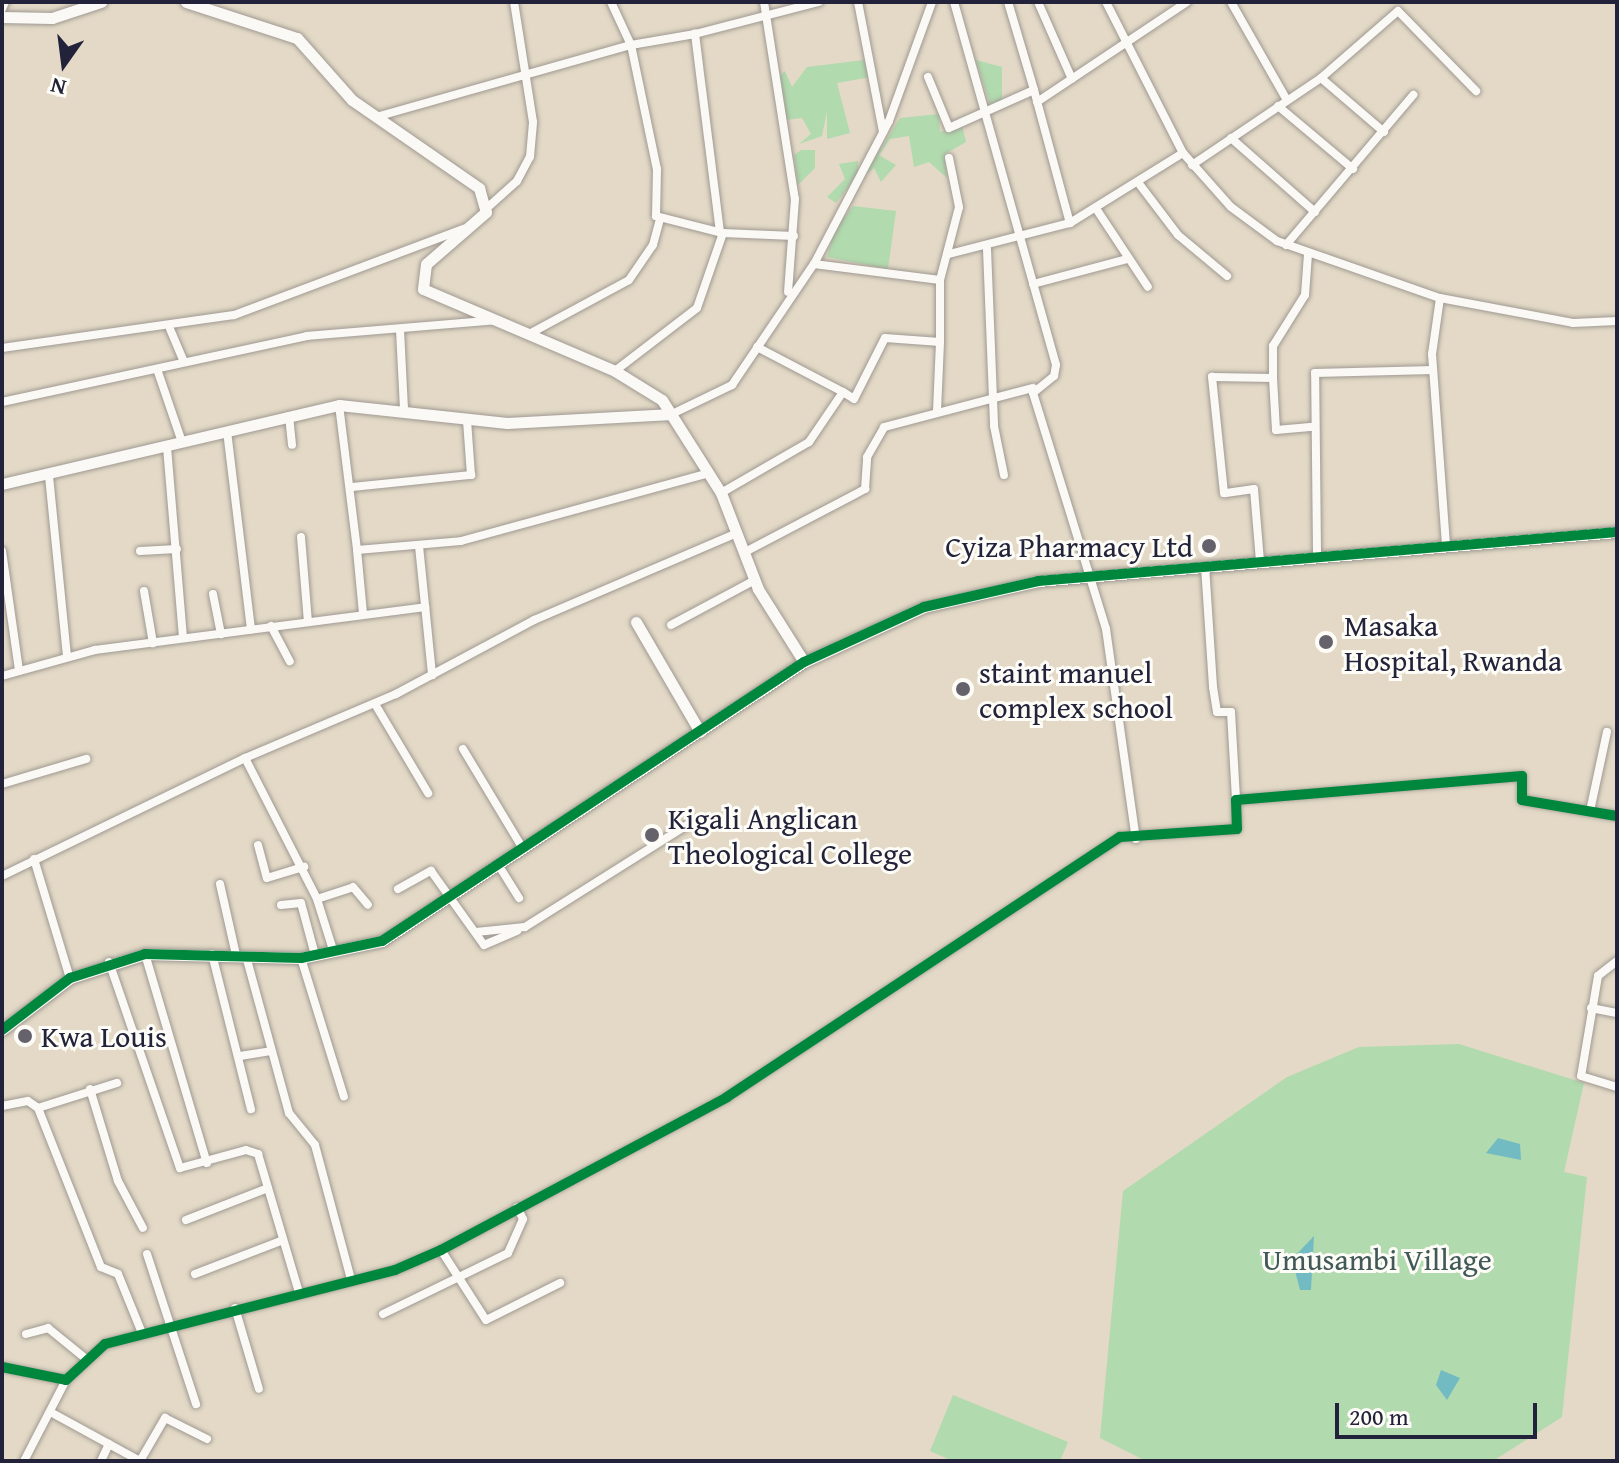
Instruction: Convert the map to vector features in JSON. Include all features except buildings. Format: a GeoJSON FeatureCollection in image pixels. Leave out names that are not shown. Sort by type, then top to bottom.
{"type":"FeatureCollection","features":[{"type":"Feature","properties":{"kind":"street"},"geometry":{"type":"LineString","coordinates":[[2,9],[5,2]]}},
{"type":"Feature","properties":{"kind":"street"},"geometry":{"type":"LineString","coordinates":[[2,17],[52,18],[101,2]]}},
{"type":"Feature","properties":{"kind":"street"},"geometry":{"type":"LineString","coordinates":[[186,2],[297,38],[376,117],[464,175],[487,208]]}},
{"type":"Feature","properties":{"kind":"street"},"geometry":{"type":"LineString","coordinates":[[514,2],[533,122],[528,165],[426,264],[420,284],[615,371],[652,391],[672,414],[721,493],[755,580],[804,662]]}},
{"type":"Feature","properties":{"kind":"street"},"geometry":{"type":"LineString","coordinates":[[531,333],[629,280],[653,245],[660,218],[631,45],[611,2]]}},
{"type":"Feature","properties":{"kind":"street"},"geometry":{"type":"LineString","coordinates":[[764,2],[789,140],[794,236],[788,293]]}},
{"type":"Feature","properties":{"kind":"street"},"geometry":{"type":"LineString","coordinates":[[376,117],[631,45],[765,18],[819,2]]}},
{"type":"Feature","properties":{"kind":"street"},"geometry":{"type":"LineString","coordinates":[[858,2],[883,133]]}},
{"type":"Feature","properties":{"kind":"street"},"geometry":{"type":"LineString","coordinates":[[2,484],[49,476],[339,405],[404,409],[467,420],[574,425],[672,414],[723,392],[757,347],[788,293],[814,264],[883,133],[932,2]]}},
{"type":"Feature","properties":{"kind":"street"},"geometry":{"type":"LineString","coordinates":[[745,552],[865,489],[867,457],[880,431],[937,411],[1033,388],[1056,369],[1023,237],[954,2]]}},
{"type":"Feature","properties":{"kind":"street"},"geometry":{"type":"LineString","coordinates":[[1008,2],[1070,223]]}},
{"type":"Feature","properties":{"kind":"street"},"geometry":{"type":"LineString","coordinates":[[1038,2],[1072,79]]}},
{"type":"Feature","properties":{"kind":"street"},"geometry":{"type":"LineString","coordinates":[[1106,2],[1183,153],[1231,207],[1286,245],[1440,298],[1573,323],[1617,321]]}},
{"type":"Feature","properties":{"kind":"street"},"geometry":{"type":"LineString","coordinates":[[1037,102],[1187,2]]}},
{"type":"Feature","properties":{"kind":"street"},"geometry":{"type":"LineString","coordinates":[[1231,2],[1287,100]]}},
{"type":"Feature","properties":{"kind":"street"},"geometry":{"type":"LineString","coordinates":[[1192,165],[1321,78],[1398,11],[1476,91]]}},
{"type":"Feature","properties":{"kind":"street"},"geometry":{"type":"LineString","coordinates":[[615,371],[697,308],[721,233],[695,34]]}},
{"type":"Feature","properties":{"kind":"street"},"geometry":{"type":"LineString","coordinates":[[928,77],[946,126],[987,112],[1034,90]]}},
{"type":"Feature","properties":{"kind":"street"},"geometry":{"type":"LineString","coordinates":[[1321,78],[1384,132]]}},
{"type":"Feature","properties":{"kind":"street"},"geometry":{"type":"LineString","coordinates":[[1286,245],[1413,95]]}},
{"type":"Feature","properties":{"kind":"street"},"geometry":{"type":"LineString","coordinates":[[1278,106],[1353,169]]}},
{"type":"Feature","properties":{"kind":"street"},"geometry":{"type":"LineString","coordinates":[[1231,138],[1315,212]]}},
{"type":"Feature","properties":{"kind":"street"},"geometry":{"type":"LineString","coordinates":[[949,254],[987,249],[1070,223],[1140,185],[1183,153]]}},
{"type":"Feature","properties":{"kind":"street"},"geometry":{"type":"LineString","coordinates":[[937,411],[940,280],[959,207],[949,158]]}},
{"type":"Feature","properties":{"kind":"street"},"geometry":{"type":"LineString","coordinates":[[1140,185],[1178,235],[1227,276]]}},
{"type":"Feature","properties":{"kind":"street"},"geometry":{"type":"LineString","coordinates":[[1097,210],[1148,287]]}},
{"type":"Feature","properties":{"kind":"street"},"geometry":{"type":"LineString","coordinates":[[660,218],[721,233],[794,236]]}},
{"type":"Feature","properties":{"kind":"street"},"geometry":{"type":"LineString","coordinates":[[2,348],[170,329],[256,309],[463,229]]}},
{"type":"Feature","properties":{"kind":"street"},"geometry":{"type":"LineString","coordinates":[[987,249],[994,398],[1004,475]]}},
{"type":"Feature","properties":{"kind":"street"},"geometry":{"type":"LineString","coordinates":[[1308,254],[1305,295],[1273,346],[1273,378],[1276,430],[1313,427]]}},
{"type":"Feature","properties":{"kind":"street"},"geometry":{"type":"LineString","coordinates":[[1033,284],[1127,259]]}},
{"type":"Feature","properties":{"kind":"street"},"geometry":{"type":"LineString","coordinates":[[814,264],[940,280]]}},
{"type":"Feature","properties":{"kind":"street"},"geometry":{"type":"LineString","coordinates":[[1440,298],[1433,370],[1446,545]]}},
{"type":"Feature","properties":{"kind":"street"},"geometry":{"type":"LineString","coordinates":[[2,402],[157,369],[183,359],[307,336],[502,320]]}},
{"type":"Feature","properties":{"kind":"street"},"geometry":{"type":"LineString","coordinates":[[170,329],[183,359]]}},
{"type":"Feature","properties":{"kind":"street"},"geometry":{"type":"LineString","coordinates":[[400,330],[404,409]]}},
{"type":"Feature","properties":{"kind":"street"},"geometry":{"type":"LineString","coordinates":[[757,347],[854,399],[885,338],[940,342]]}},
{"type":"Feature","properties":{"kind":"street"},"geometry":{"type":"LineString","coordinates":[[157,369],[182,442]]}},
{"type":"Feature","properties":{"kind":"street"},"geometry":{"type":"LineString","coordinates":[[1317,552],[1313,427],[1315,373],[1433,370]]}},
{"type":"Feature","properties":{"kind":"street"},"geometry":{"type":"LineString","coordinates":[[1260,561],[1254,489],[1224,493],[1212,377],[1273,378]]}},
{"type":"Feature","properties":{"kind":"street"},"geometry":{"type":"LineString","coordinates":[[1033,388],[1086,577],[1106,629],[1136,839]]}},
{"type":"Feature","properties":{"kind":"street"},"geometry":{"type":"LineString","coordinates":[[721,493],[809,442],[843,392]]}},
{"type":"Feature","properties":{"kind":"street"},"geometry":{"type":"LineString","coordinates":[[339,405],[352,487],[363,613]]}},
{"type":"Feature","properties":{"kind":"street"},"geometry":{"type":"LineString","coordinates":[[289,416],[292,445]]}},
{"type":"Feature","properties":{"kind":"street"},"geometry":{"type":"LineString","coordinates":[[352,487],[471,475],[467,420]]}},
{"type":"Feature","properties":{"kind":"street"},"geometry":{"type":"LineString","coordinates":[[227,431],[251,630]]}},
{"type":"Feature","properties":{"kind":"street"},"geometry":{"type":"LineString","coordinates":[[167,447],[183,637]]}},
{"type":"Feature","properties":{"kind":"street"},"geometry":{"type":"LineString","coordinates":[[357,550],[419,546],[488,535],[709,473]]}},
{"type":"Feature","properties":{"kind":"street"},"geometry":{"type":"LineString","coordinates":[[49,476],[67,656]]}},
{"type":"Feature","properties":{"kind":"street"},"geometry":{"type":"LineString","coordinates":[[2,1030],[70,978],[109,962],[145,954],[212,953],[301,958],[382,941],[804,662],[924,607],[1006,585],[1260,561],[1317,552],[1617,532]]}},
{"type":"Feature","properties":{"kind":"street"},"geometry":{"type":"LineString","coordinates":[[2,876],[34,859],[109,829],[245,758],[375,704],[534,620],[737,533]]}},
{"type":"Feature","properties":{"kind":"street"},"geometry":{"type":"LineString","coordinates":[[301,537],[308,622]]}},
{"type":"Feature","properties":{"kind":"street"},"geometry":{"type":"LineString","coordinates":[[419,546],[432,675]]}},
{"type":"Feature","properties":{"kind":"street"},"geometry":{"type":"LineString","coordinates":[[140,551],[177,549]]}},
{"type":"Feature","properties":{"kind":"street"},"geometry":{"type":"LineString","coordinates":[[2,551],[19,670]]}},
{"type":"Feature","properties":{"kind":"street"},"geometry":{"type":"LineString","coordinates":[[24,1461],[54,1414],[66,1380],[105,1344],[142,1333],[171,1330],[235,1308],[351,1279],[441,1250],[717,1103],[1109,842],[1237,829],[1231,712],[1217,712],[1205,566]]}},
{"type":"Feature","properties":{"kind":"street"},"geometry":{"type":"LineString","coordinates":[[671,625],[755,580]]}},
{"type":"Feature","properties":{"kind":"street"},"geometry":{"type":"LineString","coordinates":[[144,591],[153,643]]}},
{"type":"Feature","properties":{"kind":"street"},"geometry":{"type":"LineString","coordinates":[[213,594],[221,634]]}},
{"type":"Feature","properties":{"kind":"street"},"geometry":{"type":"LineString","coordinates":[[2,676],[67,656],[183,637],[425,607]]}},
{"type":"Feature","properties":{"kind":"street"},"geometry":{"type":"LineString","coordinates":[[636,622],[700,732]]}},
{"type":"Feature","properties":{"kind":"street"},"geometry":{"type":"LineString","coordinates":[[271,626],[290,661]]}},
{"type":"Feature","properties":{"kind":"street"},"geometry":{"type":"LineString","coordinates":[[375,704],[428,793]]}},
{"type":"Feature","properties":{"kind":"street"},"geometry":{"type":"LineString","coordinates":[[1590,811],[1607,732]]}},
{"type":"Feature","properties":{"kind":"street"},"geometry":{"type":"LineString","coordinates":[[463,749],[523,849]]}},
{"type":"Feature","properties":{"kind":"street"},"geometry":{"type":"LineString","coordinates":[[245,758],[304,867],[334,953]]}},
{"type":"Feature","properties":{"kind":"street"},"geometry":{"type":"LineString","coordinates":[[2,784],[86,759]]}},
{"type":"Feature","properties":{"kind":"street"},"geometry":{"type":"LineString","coordinates":[[1236,800],[1522,776],[1522,800],[1617,816]]}},
{"type":"Feature","properties":{"kind":"street"},"geometry":{"type":"LineString","coordinates":[[398,889],[431,871],[487,946],[517,931],[693,821]]}},
{"type":"Feature","properties":{"kind":"street"},"geometry":{"type":"LineString","coordinates":[[258,845],[267,878],[304,867]]}},
{"type":"Feature","properties":{"kind":"street"},"geometry":{"type":"LineString","coordinates":[[34,859],[70,978]]}},
{"type":"Feature","properties":{"kind":"street"},"geometry":{"type":"LineString","coordinates":[[499,866],[519,898]]}},
{"type":"Feature","properties":{"kind":"street"},"geometry":{"type":"LineString","coordinates":[[220,884],[289,1113],[315,1145],[351,1279]]}},
{"type":"Feature","properties":{"kind":"street"},"geometry":{"type":"LineString","coordinates":[[317,899],[353,887],[368,905]]}},
{"type":"Feature","properties":{"kind":"street"},"geometry":{"type":"LineString","coordinates":[[281,905],[301,903],[315,955]]}},
{"type":"Feature","properties":{"kind":"street"},"geometry":{"type":"LineString","coordinates":[[476,932],[488,925],[517,931]]}},
{"type":"Feature","properties":{"kind":"street"},"geometry":{"type":"LineString","coordinates":[[212,953],[251,1109]]}},
{"type":"Feature","properties":{"kind":"street"},"geometry":{"type":"LineString","coordinates":[[145,954],[207,1163]]}},
{"type":"Feature","properties":{"kind":"street"},"geometry":{"type":"LineString","coordinates":[[301,958],[344,1097]]}},
{"type":"Feature","properties":{"kind":"street"},"geometry":{"type":"LineString","coordinates":[[1617,961],[1599,974],[1581,1076],[1617,1087]]}},
{"type":"Feature","properties":{"kind":"street"},"geometry":{"type":"LineString","coordinates":[[109,962],[180,1168],[255,1151],[299,1292]]}},
{"type":"Feature","properties":{"kind":"street"},"geometry":{"type":"LineString","coordinates":[[1591,1008],[1617,1013]]}},
{"type":"Feature","properties":{"kind":"street"},"geometry":{"type":"LineString","coordinates":[[240,1056],[271,1051]]}},
{"type":"Feature","properties":{"kind":"street"},"geometry":{"type":"LineString","coordinates":[[38,1108],[90,1089],[117,1083]]}},
{"type":"Feature","properties":{"kind":"street"},"geometry":{"type":"LineString","coordinates":[[90,1089],[118,1181],[143,1228]]}},
{"type":"Feature","properties":{"kind":"street"},"geometry":{"type":"LineString","coordinates":[[2,1106],[28,1101],[38,1108],[101,1267],[118,1274],[142,1333]]}},
{"type":"Feature","properties":{"kind":"street"},"geometry":{"type":"LineString","coordinates":[[186,1220],[268,1188]]}},
{"type":"Feature","properties":{"kind":"street"},"geometry":{"type":"LineString","coordinates":[[383,1314],[508,1253],[523,1219],[517,1207]]}},
{"type":"Feature","properties":{"kind":"street"},"geometry":{"type":"LineString","coordinates":[[195,1274],[283,1240]]}},
{"type":"Feature","properties":{"kind":"street"},"geometry":{"type":"LineString","coordinates":[[441,1250],[456,1279],[486,1320],[560,1283]]}},
{"type":"Feature","properties":{"kind":"street"},"geometry":{"type":"LineString","coordinates":[[147,1254],[196,1404]]}},
{"type":"Feature","properties":{"kind":"street"},"geometry":{"type":"LineString","coordinates":[[235,1308],[259,1389]]}},
{"type":"Feature","properties":{"kind":"street"},"geometry":{"type":"LineString","coordinates":[[26,1334],[48,1328],[86,1359]]}},
{"type":"Feature","properties":{"kind":"street"},"geometry":{"type":"LineString","coordinates":[[2,1367],[66,1380]]}},
{"type":"Feature","properties":{"kind":"street"},"geometry":{"type":"LineString","coordinates":[[54,1414],[140,1461],[165,1418],[207,1439]]}},
{"type":"Feature","properties":{"kind":"street"},"geometry":{"type":"LineString","coordinates":[[101,1461],[109,1444]]}},
{"type":"Feature","properties":{"kind":"green space"},"geometry":{"type":"Polygon","coordinates":[[[864,60],[871,77],[837,83],[850,133],[827,139],[827,111],[822,136],[799,144],[811,134],[802,118],[785,120],[779,76],[785,71],[792,87],[807,67],[864,60]]]}},
{"type":"Feature","properties":{"kind":"green space"},"geometry":{"type":"Polygon","coordinates":[[[976,60],[1002,67],[1002,100],[990,104],[976,60]]]}},
{"type":"Feature","properties":{"kind":"green space"},"geometry":{"type":"Polygon","coordinates":[[[939,114],[940,132],[962,126],[966,142],[945,154],[947,178],[929,162],[914,167],[909,136],[890,139],[879,155],[896,165],[881,182],[874,168],[863,177],[900,118],[939,114]]]}},
{"type":"Feature","properties":{"kind":"green space"},"geometry":{"type":"Polygon","coordinates":[[[801,150],[815,150],[815,168],[798,185],[794,155],[801,150]]]}},
{"type":"Feature","properties":{"kind":"green space"},"geometry":{"type":"Polygon","coordinates":[[[858,161],[858,174],[836,203],[827,197],[845,179],[839,164],[858,161]]]}},
{"type":"Feature","properties":{"kind":"green space"},"geometry":{"type":"Polygon","coordinates":[[[853,206],[896,211],[888,269],[827,257],[834,231],[853,206]]]}},
{"type":"Feature","properties":{"kind":"green space","name":"Umusambi Village"},"geometry":{"type":"Polygon","coordinates":[[[1459,1044],[1584,1083],[1564,1172],[1587,1177],[1562,1417],[1493,1461],[1146,1461],[1100,1438],[1123,1191],[1287,1077],[1359,1047],[1459,1044]]]}},
{"type":"Feature","properties":{"kind":"green space"},"geometry":{"type":"Polygon","coordinates":[[[953,1395],[1068,1442],[1060,1461],[953,1461],[930,1451],[953,1395]]]}},
{"type":"Feature","properties":{"kind":"water"},"geometry":{"type":"Polygon","coordinates":[[[1498,1138],[1520,1144],[1521,1160],[1486,1153],[1498,1138]]]}},
{"type":"Feature","properties":{"kind":"water"},"geometry":{"type":"Polygon","coordinates":[[[1314,1236],[1311,1290],[1300,1290],[1292,1259],[1314,1236]]]}},
{"type":"Feature","properties":{"kind":"water"},"geometry":{"type":"Polygon","coordinates":[[[1441,1370],[1460,1378],[1447,1400],[1436,1385],[1441,1370]]]}},
{"type":"Feature","properties":{"kind":"cycle path"},"geometry":{"type":"LineString","coordinates":[[2,1030],[70,978],[145,954],[301,958],[382,941],[804,662],[924,607],[1038,581],[1617,532]]}},
{"type":"Feature","properties":{"kind":"cycle path"},"geometry":{"type":"LineString","coordinates":[[2,1367],[66,1380],[105,1344],[395,1270],[441,1250],[727,1097],[1120,837],[1237,829],[1236,800],[1522,776],[1522,800],[1617,816]]}},
{"type":"Feature","properties":{"kind":"place","name":"Cyiza Pharmacy Ltd"},"geometry":{"type":"Point","coordinates":[1209,546]}},
{"type":"Feature","properties":{"kind":"place","name":"Masaka Hospital, Rwanda"},"geometry":{"type":"Point","coordinates":[1326,642]}},
{"type":"Feature","properties":{"kind":"place","name":"staint manuel complex school"},"geometry":{"type":"Point","coordinates":[963,689]}},
{"type":"Feature","properties":{"kind":"place","name":"Kigali Anglican Theological College"},"geometry":{"type":"Point","coordinates":[652,835]}},
{"type":"Feature","properties":{"kind":"place","name":"Kwa Louis"},"geometry":{"type":"Point","coordinates":[25,1036]}}]}
